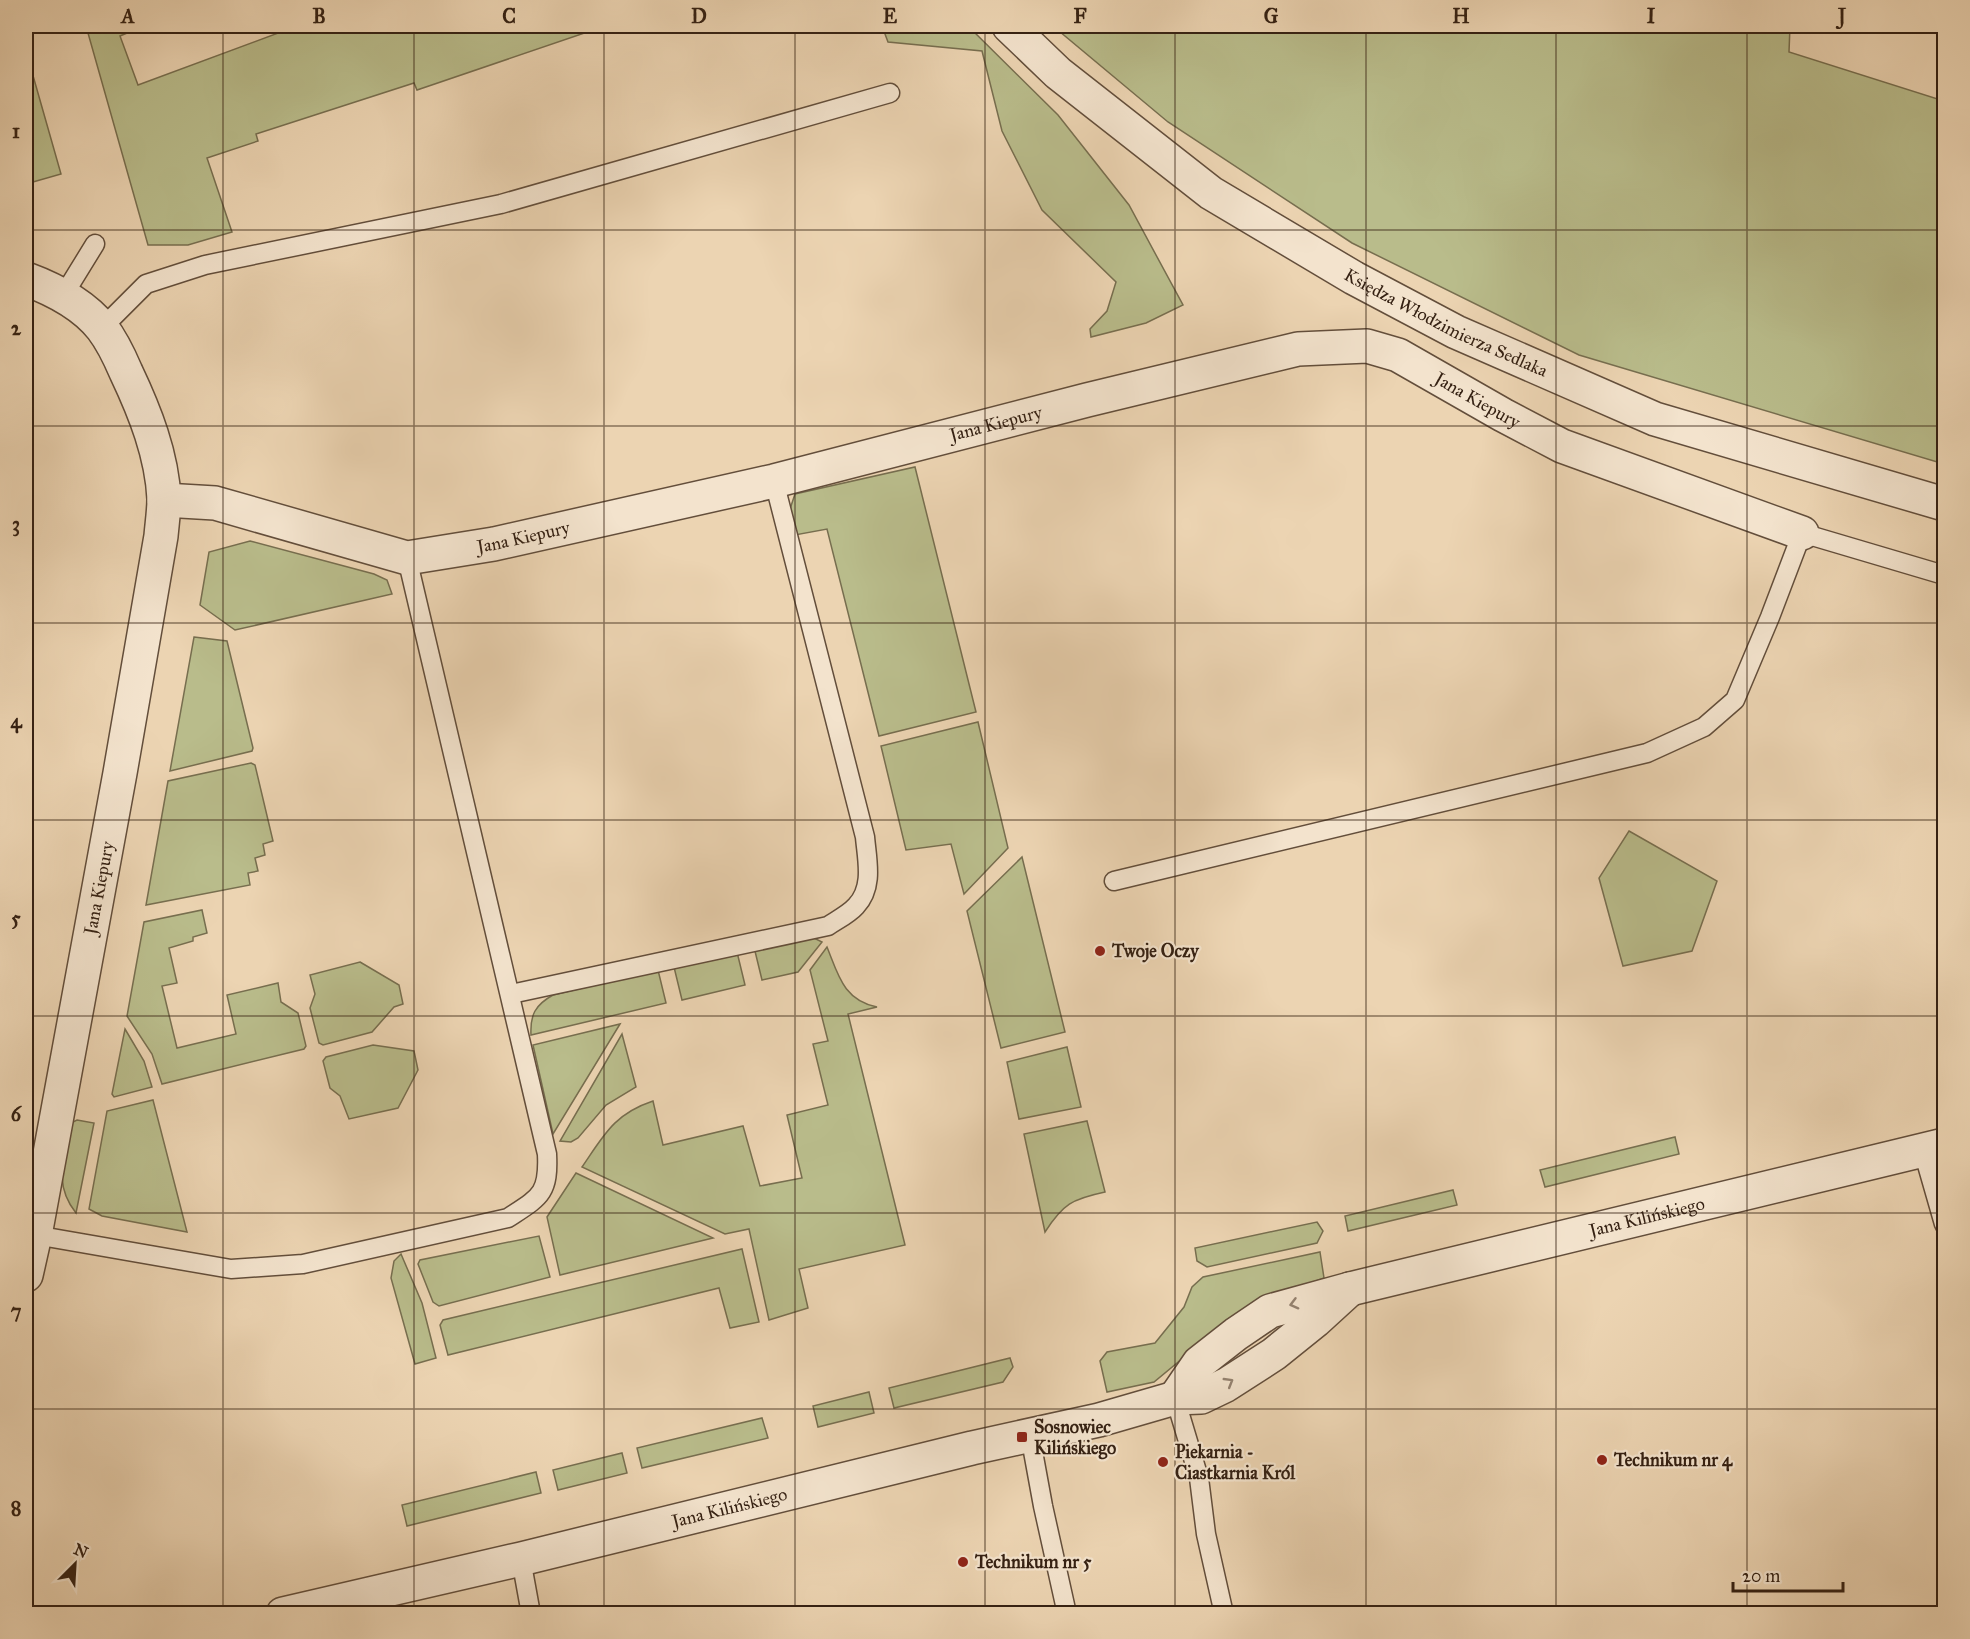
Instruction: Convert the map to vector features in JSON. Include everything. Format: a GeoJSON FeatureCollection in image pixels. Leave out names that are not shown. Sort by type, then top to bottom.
{"type":"FeatureCollection","features":[{"type":"Feature","properties":{"kind":"street","name":"Księdza Włodzimierza Sedlaka"},"geometry":{"type":"LineString","coordinates":[[1009,26],[1058,72],[1211,193],[1354,278],[1456,332],[1655,419],[1944,504]]}},
{"type":"Feature","properties":{"kind":"street","name":"Jana Kiepury"},"geometry":{"type":"LineString","coordinates":[[26,279],[63,296],[102,328],[144,412],[159,461],[164,500],[161,536],[120,773],[29,1253]]}},
{"type":"Feature","properties":{"kind":"street","name":"Jana Kiepury"},"geometry":{"type":"LineString","coordinates":[[164,500],[215,503],[407,558],[494,544],[774,481],[1087,400],[1298,349],[1367,346],[1398,355],[1562,446],[1802,533]]}},
{"type":"Feature","properties":{"kind":"street","name":"Jana Kilińskiego"},"geometry":{"type":"LineString","coordinates":[[283,1614],[1099,1420],[1175,1398],[1199,1363],[1270,1311],[1350,1289],[1934,1148]]}},
{"type":"Feature","properties":{"kind":"lane"},"geometry":{"type":"LineString","coordinates":[[102,328],[146,284],[205,265],[501,204],[891,93]]}},
{"type":"Feature","properties":{"kind":"lane"},"geometry":{"type":"LineString","coordinates":[[63,296],[95,244]]}},
{"type":"Feature","properties":{"kind":"lane"},"geometry":{"type":"LineString","coordinates":[[511,994],[828,926],[855,908],[862,898],[869,876],[865,837],[774,481]]}},
{"type":"Feature","properties":{"kind":"lane"},"geometry":{"type":"LineString","coordinates":[[1114,880],[1647,753],[1704,727],[1735,700],[1802,533],[1944,575]]}},
{"type":"Feature","properties":{"kind":"lane"},"geometry":{"type":"LineString","coordinates":[[29,1253],[231,1269],[303,1264],[508,1218],[535,1200],[544,1188],[548,1174],[547,1154],[407,558]]}},
{"type":"Feature","properties":{"kind":"lane"},"geometry":{"type":"LineString","coordinates":[[1934,1148],[1944,1224]]}},
{"type":"Feature","properties":{"kind":"lane"},"geometry":{"type":"LineString","coordinates":[[1175,1398],[1199,1478],[1206,1534],[1224,1614]]}},
{"type":"Feature","properties":{"kind":"lane"},"geometry":{"type":"LineString","coordinates":[[1030,1435],[1067,1614]]}},
{"type":"Feature","properties":{"kind":"lane"},"geometry":{"type":"LineString","coordinates":[[521,1559],[531,1614]]}},
{"type":"Feature","properties":{"kind":"green space"},"geometry":{"type":"Polygon","coordinates":[[[86,26],[124,26],[127,33],[120,36],[138,85],[297,26],[605,26],[417,90],[414,83],[256,134],[258,141],[207,158],[232,232],[188,245],[148,245],[86,26]]]}},
{"type":"Feature","properties":{"kind":"green space"},"geometry":{"type":"Polygon","coordinates":[[[882,26],[968,26],[1058,115],[1129,205],[1183,305],[1146,323],[1091,337],[1090,329],[1107,311],[1116,282],[1042,210],[1002,131],[982,51],[888,42],[882,26]]]}},
{"type":"Feature","properties":{"kind":"green space"},"geometry":{"type":"Polygon","coordinates":[[[1053,26],[1790,26],[1789,52],[1944,101],[1944,464],[1579,355],[1352,243],[1168,122],[1053,26]]]}},
{"type":"Feature","properties":{"kind":"green space"},"geometry":{"type":"Polygon","coordinates":[[[26,51],[61,174],[26,184],[26,51]]]}},
{"type":"Feature","properties":{"kind":"green space"},"geometry":{"type":"Polygon","coordinates":[[[915,467],[976,712],[879,736],[827,529],[795,535],[790,509],[795,494],[915,467]]]}},
{"type":"Feature","properties":{"kind":"green space"},"geometry":{"type":"Polygon","coordinates":[[[250,541],[374,574],[387,580],[392,594],[235,630],[200,605],[209,552],[250,541]]]}},
{"type":"Feature","properties":{"kind":"green space"},"geometry":{"type":"Polygon","coordinates":[[[194,637],[227,641],[253,748],[252,751],[170,771],[194,637]]]}},
{"type":"Feature","properties":{"kind":"green space"},"geometry":{"type":"Polygon","coordinates":[[[978,722],[1008,848],[964,894],[951,844],[906,850],[881,746],[978,722]]]}},
{"type":"Feature","properties":{"kind":"green space"},"geometry":{"type":"Polygon","coordinates":[[[251,763],[255,765],[273,841],[263,844],[265,855],[255,858],[258,871],[248,873],[250,885],[146,905],[168,781],[251,763]]]}},
{"type":"Feature","properties":{"kind":"green space"},"geometry":{"type":"Polygon","coordinates":[[[1629,831],[1717,881],[1692,951],[1623,966],[1599,878],[1629,831]]]}},
{"type":"Feature","properties":{"kind":"green space"},"geometry":{"type":"Polygon","coordinates":[[[1022,857],[1065,1032],[1001,1048],[967,911],[1022,857]]]}},
{"type":"Feature","properties":{"kind":"green space"},"geometry":{"type":"Polygon","coordinates":[[[202,910],[207,933],[193,937],[193,941],[169,948],[177,983],[162,986],[177,1048],[236,1034],[227,995],[278,983],[281,1002],[298,1013],[306,1046],[304,1049],[162,1084],[152,1054],[127,1016],[144,922],[202,910]]]}},
{"type":"Feature","properties":{"kind":"green space"},"geometry":{"type":"Polygon","coordinates":[[[808,935],[822,942],[798,972],[762,980],[754,947],[808,935]]]}},
{"type":"Feature","properties":{"kind":"green space"},"geometry":{"type":"Polygon","coordinates":[[[827,947],[839,976],[849,992],[866,1004],[877,1007],[848,1014],[905,1245],[799,1269],[808,1308],[769,1320],[749,1229],[725,1234],[582,1167],[604,1135],[619,1119],[653,1101],[663,1145],[743,1126],[760,1186],[802,1178],[787,1115],[828,1105],[813,1044],[828,1041],[810,970],[827,947]]]}},
{"type":"Feature","properties":{"kind":"green space"},"geometry":{"type":"Polygon","coordinates":[[[737,952],[745,985],[682,1000],[674,967],[737,952]]]}},
{"type":"Feature","properties":{"kind":"green space"},"geometry":{"type":"Polygon","coordinates":[[[360,962],[399,985],[403,1004],[394,1007],[372,1032],[323,1045],[319,1043],[310,1008],[315,994],[310,975],[360,962]]]}},
{"type":"Feature","properties":{"kind":"green space"},"geometry":{"type":"Polygon","coordinates":[[[658,970],[666,1003],[531,1035],[531,1022],[535,1011],[553,995],[658,970]]]}},
{"type":"Feature","properties":{"kind":"green space"},"geometry":{"type":"Polygon","coordinates":[[[620,1024],[553,1134],[533,1045],[620,1024]]]}},
{"type":"Feature","properties":{"kind":"green space"},"geometry":{"type":"Polygon","coordinates":[[[125,1029],[144,1061],[152,1087],[114,1097],[112,1094],[125,1029]]]}},
{"type":"Feature","properties":{"kind":"green space"},"geometry":{"type":"Polygon","coordinates":[[[622,1034],[636,1087],[606,1105],[578,1138],[571,1142],[560,1141],[622,1034]]]}},
{"type":"Feature","properties":{"kind":"green space"},"geometry":{"type":"Polygon","coordinates":[[[373,1045],[414,1051],[418,1070],[398,1108],[349,1119],[340,1096],[330,1088],[323,1061],[326,1057],[373,1045]]]}},
{"type":"Feature","properties":{"kind":"green space"},"geometry":{"type":"Polygon","coordinates":[[[1067,1047],[1081,1107],[1019,1119],[1007,1062],[1067,1047]]]}},
{"type":"Feature","properties":{"kind":"green space"},"geometry":{"type":"Polygon","coordinates":[[[153,1100],[187,1232],[102,1216],[89,1209],[107,1111],[153,1100]]]}},
{"type":"Feature","properties":{"kind":"green space"},"geometry":{"type":"Polygon","coordinates":[[[77,1120],[94,1123],[76,1213],[64,1191],[62,1170],[71,1123],[77,1120]]]}},
{"type":"Feature","properties":{"kind":"green space"},"geometry":{"type":"Polygon","coordinates":[[[1087,1121],[1105,1192],[1084,1197],[1069,1204],[1057,1215],[1045,1232],[1024,1134],[1087,1121]]]}},
{"type":"Feature","properties":{"kind":"green space"},"geometry":{"type":"Polygon","coordinates":[[[1675,1137],[1679,1154],[1545,1187],[1540,1170],[1675,1137]]]}},
{"type":"Feature","properties":{"kind":"green space"},"geometry":{"type":"Polygon","coordinates":[[[576,1173],[713,1238],[560,1275],[547,1217],[576,1173]]]}},
{"type":"Feature","properties":{"kind":"green space"},"geometry":{"type":"Polygon","coordinates":[[[1453,1190],[1457,1205],[1348,1231],[1345,1216],[1453,1190]]]}},
{"type":"Feature","properties":{"kind":"green space"},"geometry":{"type":"Polygon","coordinates":[[[1317,1222],[1323,1231],[1317,1243],[1207,1267],[1197,1261],[1195,1248],[1317,1222]]]}},
{"type":"Feature","properties":{"kind":"green space"},"geometry":{"type":"Polygon","coordinates":[[[539,1236],[550,1277],[439,1306],[433,1302],[418,1264],[420,1260],[539,1236]]]}},
{"type":"Feature","properties":{"kind":"green space"},"geometry":{"type":"Polygon","coordinates":[[[742,1249],[759,1322],[730,1328],[719,1288],[448,1355],[440,1325],[443,1320],[742,1249]]]}},
{"type":"Feature","properties":{"kind":"green space"},"geometry":{"type":"Polygon","coordinates":[[[1320,1252],[1324,1278],[1253,1304],[1212,1334],[1154,1382],[1107,1392],[1100,1361],[1107,1352],[1155,1343],[1184,1307],[1192,1287],[1203,1277],[1320,1252]]]}},
{"type":"Feature","properties":{"kind":"green space"},"geometry":{"type":"Polygon","coordinates":[[[401,1254],[422,1303],[436,1358],[415,1364],[391,1278],[394,1261],[401,1254]]]}},
{"type":"Feature","properties":{"kind":"green space"},"geometry":{"type":"Polygon","coordinates":[[[1010,1358],[1013,1367],[1003,1382],[894,1408],[889,1388],[1010,1358]]]}},
{"type":"Feature","properties":{"kind":"green space"},"geometry":{"type":"Polygon","coordinates":[[[869,1392],[874,1413],[818,1427],[813,1406],[869,1392]]]}},
{"type":"Feature","properties":{"kind":"green space"},"geometry":{"type":"Polygon","coordinates":[[[762,1418],[768,1438],[642,1468],[637,1448],[762,1418]]]}},
{"type":"Feature","properties":{"kind":"green space"},"geometry":{"type":"Polygon","coordinates":[[[622,1453],[627,1473],[558,1490],[553,1470],[622,1453]]]}},
{"type":"Feature","properties":{"kind":"green space"},"geometry":{"type":"Polygon","coordinates":[[[536,1472],[541,1493],[407,1526],[402,1505],[536,1472]]]}},
{"type":"Feature","properties":{"kind":"place","name":"Twoje Oczy"},"geometry":{"type":"Point","coordinates":[1100,951]}},
{"type":"Feature","properties":{"kind":"place","name":"Sosnowiec Kilińskiego"},"geometry":{"type":"Point","coordinates":[1022,1437]}},
{"type":"Feature","properties":{"kind":"place","name":"Technikum nr 4"},"geometry":{"type":"Point","coordinates":[1602,1460]}},
{"type":"Feature","properties":{"kind":"place","name":"Piekarnia - Ciastkarnia Król"},"geometry":{"type":"Point","coordinates":[1163,1462]}},
{"type":"Feature","properties":{"kind":"place","name":"Technikum nr 5"},"geometry":{"type":"Point","coordinates":[963,1562]}}]}
